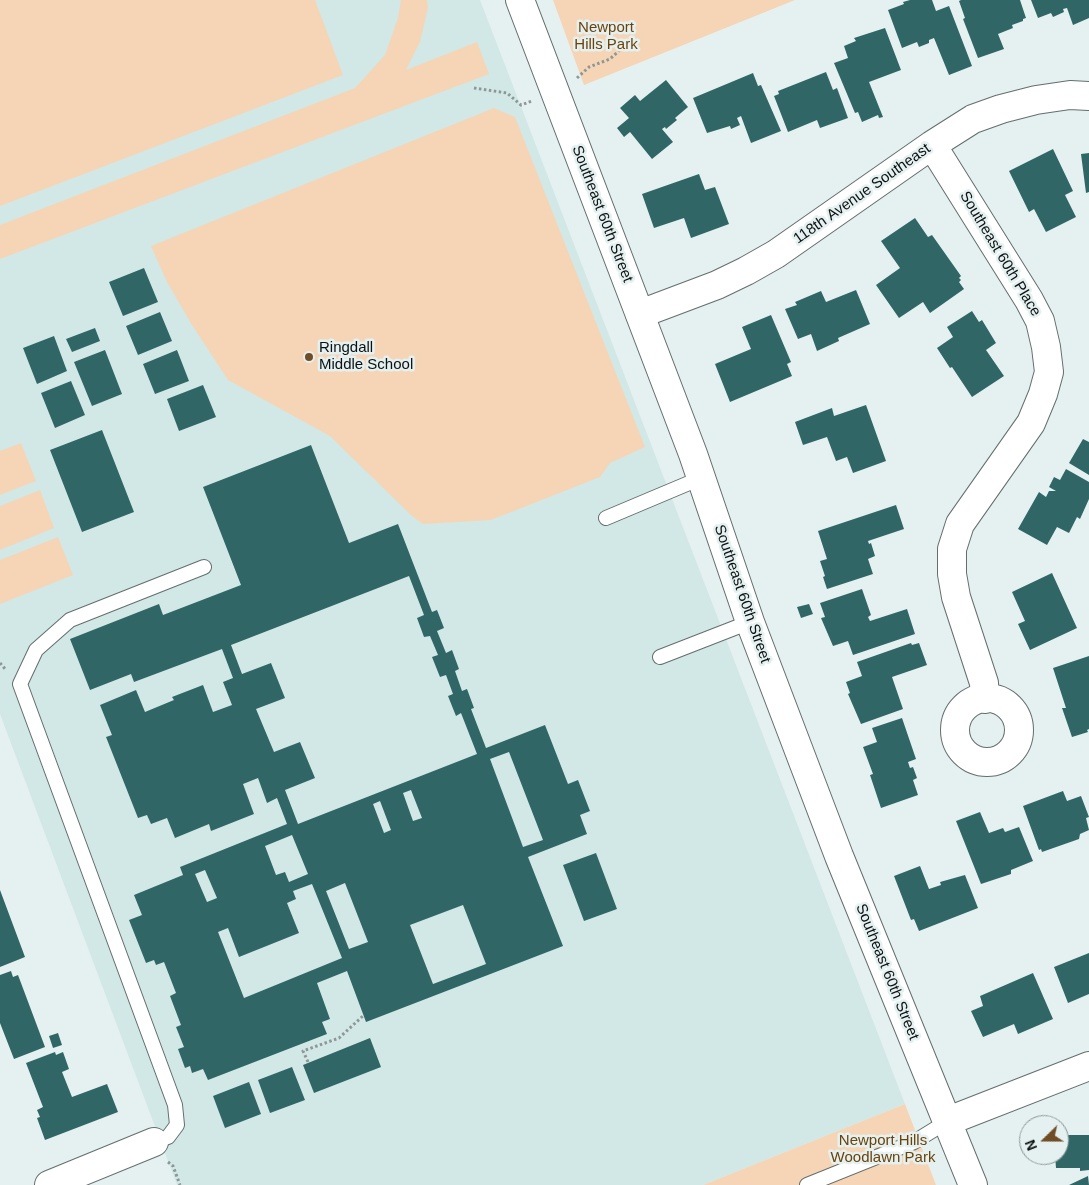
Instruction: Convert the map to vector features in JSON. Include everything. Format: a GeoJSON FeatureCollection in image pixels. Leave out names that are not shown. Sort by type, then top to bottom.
{"type":"FeatureCollection","features":[{"type":"Feature","properties":{"kind":"street","name":"Southeast 60th Street"},"geometry":{"type":"LineString","coordinates":[[520,0],[640,314],[701,478],[750,622],[839,856],[973,1185]]}},
{"type":"Feature","properties":{"kind":"street","name":"118th Avenue Southeast"},"geometry":{"type":"LineString","coordinates":[[640,314],[716,285],[776,254],[932,145],[973,119],[1000,109],[1036,100],[1070,95],[1089,96]]}},
{"type":"Feature","properties":{"kind":"street","name":"Southeast 60th Place"},"geometry":{"type":"LineString","coordinates":[[932,145],[1040,320],[1049,372],[1043,394],[1031,423],[960,524],[952,549],[952,574],[956,598],[984,683],[985,699]]}},
{"type":"Feature","properties":{"kind":"street"},"geometry":{"type":"LineString","coordinates":[[948,1121],[1089,1066]]}},
{"type":"Feature","properties":{"kind":"street"},"geometry":{"type":"LineString","coordinates":[[49,1185],[154,1142]]}},
{"type":"Feature","properties":{"kind":"lane"},"geometry":{"type":"LineString","coordinates":[[606,518],[701,478]]}},
{"type":"Feature","properties":{"kind":"lane"},"geometry":{"type":"LineString","coordinates":[[154,1142],[168,1137],[177,1125],[175,1105],[20,684],[36,650],[70,620],[204,567]]}},
{"type":"Feature","properties":{"kind":"lane"},"geometry":{"type":"LineString","coordinates":[[660,657],[750,622]]}},
{"type":"Feature","properties":{"kind":"lane"},"geometry":{"type":"LineString","coordinates":[[806,1185],[914,1142],[948,1121]]}},
{"type":"Feature","properties":{"kind":"path"},"geometry":{"type":"LineString","coordinates":[[474,88],[507,92],[521,105],[573,84],[590,67],[610,59],[621,49],[618,38]]}},
{"type":"Feature","properties":{"kind":"path"},"geometry":{"type":"LineString","coordinates":[[308,1062],[303,1050],[338,1038],[364,1015]]}},
{"type":"Feature","properties":{"kind":"shaded area","name":"Ringdall Middle School"},"geometry":{"type":"Polygon","coordinates":[[[0,0],[480,0],[905,1104],[703,1185],[177,1185],[0,714],[0,0]]]}},
{"type":"Feature","properties":{"kind":"green space"},"geometry":{"type":"Polygon","coordinates":[[[0,0],[315,0],[343,75],[0,206],[0,0]]]}},
{"type":"Feature","properties":{"kind":"green space"},"geometry":{"type":"Polygon","coordinates":[[[401,0],[427,0],[428,8],[420,42],[406,70],[477,42],[489,74],[0,259],[0,225],[355,88],[385,55],[398,18],[401,0]]]}},
{"type":"Feature","properties":{"kind":"green space","name":"Newport Hills Park"},"geometry":{"type":"Polygon","coordinates":[[[553,0],[795,0],[584,85],[553,0]]]}},
{"type":"Feature","properties":{"kind":"green space"},"geometry":{"type":"Polygon","coordinates":[[[494,108],[515,117],[645,447],[610,463],[600,477],[491,520],[423,524],[412,516],[330,436],[228,380],[167,282],[151,246],[494,108]]]}},
{"type":"Feature","properties":{"kind":"green space"},"geometry":{"type":"Polygon","coordinates":[[[21,443],[36,481],[0,495],[0,451],[21,443]]]}},
{"type":"Feature","properties":{"kind":"green space"},"geometry":{"type":"Polygon","coordinates":[[[40,490],[54,528],[0,550],[0,506],[40,490]]]}},
{"type":"Feature","properties":{"kind":"green space"},"geometry":{"type":"Polygon","coordinates":[[[58,537],[73,575],[0,604],[0,560],[58,537]]]}},
{"type":"Feature","properties":{"kind":"green space","name":"Newport Hills Woodlawn Park"},"geometry":{"type":"Polygon","coordinates":[[[905,1104],[936,1185],[703,1185],[905,1104]]]}},
{"type":"Feature","properties":{"kind":"building"},"geometry":{"type":"Polygon","coordinates":[[[910,0],[932,0],[936,11],[949,6],[972,66],[949,75],[934,38],[929,40],[929,43],[919,47],[917,42],[902,48],[888,10],[910,0]]]}},
{"type":"Feature","properties":{"kind":"building"},"geometry":{"type":"Polygon","coordinates":[[[1020,0],[1026,18],[1012,25],[1013,28],[998,34],[1004,49],[978,58],[963,19],[965,18],[959,1],[1020,0]]]}},
{"type":"Feature","properties":{"kind":"building"},"geometry":{"type":"Polygon","coordinates":[[[1031,0],[1089,0],[1089,18],[1073,25],[1067,8],[1063,9],[1064,12],[1053,17],[1051,13],[1038,18],[1031,0]]]}},
{"type":"Feature","properties":{"kind":"building"},"geometry":{"type":"Polygon","coordinates":[[[885,28],[901,70],[869,82],[883,117],[879,118],[878,115],[862,122],[858,112],[855,113],[834,63],[848,58],[844,46],[856,41],[854,38],[885,28]]]}},
{"type":"Feature","properties":{"kind":"building"},"geometry":{"type":"Polygon","coordinates":[[[826,72],[833,90],[837,88],[848,118],[820,128],[817,120],[788,132],[774,96],[779,94],[778,91],[826,72]]]}},
{"type":"Feature","properties":{"kind":"building"},"geometry":{"type":"Polygon","coordinates":[[[753,73],[758,86],[761,85],[781,131],[751,143],[741,116],[737,118],[740,125],[731,129],[730,126],[707,133],[693,98],[753,73]]]}},
{"type":"Feature","properties":{"kind":"building"},"geometry":{"type":"Polygon","coordinates":[[[666,80],[688,107],[675,118],[677,120],[666,129],[665,127],[662,129],[673,142],[652,159],[630,132],[624,137],[617,128],[629,118],[620,108],[635,95],[640,101],[666,80]]]}},
{"type":"Feature","properties":{"kind":"building"},"geometry":{"type":"Polygon","coordinates":[[[1053,149],[1073,191],[1065,195],[1076,217],[1046,232],[1034,209],[1029,212],[1009,171],[1053,149]]]}},
{"type":"Feature","properties":{"kind":"building"},"geometry":{"type":"Polygon","coordinates":[[[1089,153],[1089,192],[1086,193],[1081,154],[1089,153]]]}},
{"type":"Feature","properties":{"kind":"building"},"geometry":{"type":"Polygon","coordinates":[[[699,174],[705,190],[715,187],[729,224],[691,238],[684,218],[654,228],[642,194],[699,174]]]}},
{"type":"Feature","properties":{"kind":"building"},"geometry":{"type":"Polygon","coordinates":[[[915,218],[928,237],[932,235],[961,276],[959,282],[964,289],[930,313],[923,302],[899,318],[876,285],[900,268],[881,241],[915,218]]]}},
{"type":"Feature","properties":{"kind":"building"},"geometry":{"type":"Polygon","coordinates":[[[144,268],[158,302],[123,316],[109,282],[144,268]]]}},
{"type":"Feature","properties":{"kind":"building"},"geometry":{"type":"Polygon","coordinates":[[[856,290],[870,324],[838,338],[839,341],[817,351],[811,334],[798,339],[785,309],[797,305],[795,302],[821,291],[826,302],[856,290]]]}},
{"type":"Feature","properties":{"kind":"building"},"geometry":{"type":"Polygon","coordinates":[[[972,311],[979,322],[982,320],[996,343],[986,350],[1004,376],[972,397],[937,348],[953,337],[947,327],[972,311]]]}},
{"type":"Feature","properties":{"kind":"building"},"geometry":{"type":"Polygon","coordinates":[[[160,312],[172,341],[138,355],[126,326],[160,312]]]}},
{"type":"Feature","properties":{"kind":"building"},"geometry":{"type":"Polygon","coordinates":[[[771,315],[791,362],[787,364],[792,376],[730,402],[715,364],[751,349],[742,327],[771,315]]]}},
{"type":"Feature","properties":{"kind":"building"},"geometry":{"type":"Polygon","coordinates":[[[95,328],[100,341],[72,352],[66,339],[95,328]]]}},
{"type":"Feature","properties":{"kind":"building"},"geometry":{"type":"Polygon","coordinates":[[[54,336],[67,371],[37,384],[23,348],[54,336]]]}},
{"type":"Feature","properties":{"kind":"building"},"geometry":{"type":"Polygon","coordinates":[[[105,350],[122,394],[92,406],[74,362],[105,350]]]}},
{"type":"Feature","properties":{"kind":"building"},"geometry":{"type":"Polygon","coordinates":[[[177,350],[189,381],[155,394],[143,364],[177,350]]]}},
{"type":"Feature","properties":{"kind":"building"},"geometry":{"type":"Polygon","coordinates":[[[71,381],[85,415],[55,428],[41,393],[71,381]]]}},
{"type":"Feature","properties":{"kind":"building"},"geometry":{"type":"Polygon","coordinates":[[[203,385],[216,417],[179,431],[167,399],[203,385]]]}},
{"type":"Feature","properties":{"kind":"building"},"geometry":{"type":"Polygon","coordinates":[[[866,405],[886,461],[853,473],[847,457],[836,461],[827,437],[803,445],[795,422],[832,408],[834,416],[866,405]]]}},
{"type":"Feature","properties":{"kind":"building"},"geometry":{"type":"Polygon","coordinates":[[[102,430],[134,512],[82,532],[50,450],[102,430]]]}},
{"type":"Feature","properties":{"kind":"building"},"geometry":{"type":"Polygon","coordinates":[[[1083,439],[1089,442],[1089,475],[1069,463],[1083,439]]]}},
{"type":"Feature","properties":{"kind":"building"},"geometry":{"type":"Polygon","coordinates":[[[311,445],[349,543],[398,524],[432,612],[437,610],[444,628],[437,631],[446,653],[452,650],[459,669],[455,671],[462,691],[467,689],[474,708],[471,709],[486,748],[545,725],[568,784],[578,780],[590,811],[580,815],[587,834],[528,857],[563,946],[366,1022],[347,971],[317,983],[330,1019],[322,1022],[327,1034],[208,1080],[203,1069],[192,1073],[190,1066],[185,1068],[178,1049],[184,1047],[176,1027],[181,1025],[170,996],[176,993],[164,962],[156,965],[154,960],[146,963],[129,920],[142,915],[134,895],[183,875],[180,867],[287,824],[277,798],[267,803],[258,778],[243,784],[254,814],[211,831],[209,824],[175,838],[167,818],[151,824],[147,815],[138,818],[106,737],[112,735],[100,705],[136,690],[145,712],[174,700],[172,697],[203,685],[213,712],[232,705],[223,682],[233,678],[222,649],[134,682],[131,674],[90,690],[70,639],[159,604],[163,615],[241,585],[203,487],[311,445]],[[409,576],[231,645],[242,674],[271,663],[285,698],[256,709],[274,752],[300,742],[315,778],[285,790],[298,824],[477,754],[461,713],[456,716],[448,696],[453,694],[446,675],[440,677],[432,657],[438,655],[430,636],[424,637],[417,618],[424,615],[409,576]],[[509,752],[490,759],[523,847],[543,840],[509,752]],[[411,790],[403,793],[413,821],[422,818],[411,790]],[[380,801],[373,804],[384,833],[391,830],[380,801]],[[292,835],[265,846],[276,875],[285,872],[289,882],[308,874],[292,835]],[[205,870],[195,874],[207,902],[217,898],[205,870]],[[345,883],[326,891],[349,949],[368,942],[345,883]],[[312,884],[293,891],[296,899],[287,903],[299,933],[239,957],[228,928],[218,932],[244,998],[342,958],[312,884]],[[463,905],[410,925],[433,984],[486,964],[463,905]]]}},
{"type":"Feature","properties":{"kind":"building"},"geometry":{"type":"Polygon","coordinates":[[[1066,469],[1089,482],[1089,499],[1080,519],[1077,517],[1069,533],[1057,527],[1047,545],[1018,529],[1039,492],[1046,497],[1049,491],[1056,491],[1049,487],[1054,477],[1060,480],[1066,469]]]}},
{"type":"Feature","properties":{"kind":"building"},"geometry":{"type":"Polygon","coordinates":[[[896,505],[904,529],[868,541],[869,544],[871,543],[875,556],[868,559],[873,574],[827,589],[820,561],[827,559],[818,531],[896,505]]]}},
{"type":"Feature","properties":{"kind":"building"},"geometry":{"type":"Polygon","coordinates":[[[1052,573],[1077,628],[1030,650],[1018,624],[1025,621],[1012,592],[1052,573]]]}},
{"type":"Feature","properties":{"kind":"building"},"geometry":{"type":"Polygon","coordinates":[[[862,589],[871,615],[868,617],[870,621],[907,609],[915,634],[853,655],[848,641],[833,646],[821,618],[825,617],[820,603],[862,589]]]}},
{"type":"Feature","properties":{"kind":"building"},"geometry":{"type":"Polygon","coordinates":[[[809,604],[813,614],[801,618],[797,607],[809,604]]]}},
{"type":"Feature","properties":{"kind":"building"},"geometry":{"type":"Polygon","coordinates":[[[911,643],[912,645],[919,643],[927,665],[892,677],[903,709],[861,724],[848,694],[850,693],[846,682],[862,676],[857,662],[911,643]]]}},
{"type":"Feature","properties":{"kind":"building"},"geometry":{"type":"Polygon","coordinates":[[[1089,656],[1089,729],[1087,730],[1088,732],[1072,737],[1062,708],[1066,708],[1053,668],[1089,656]]]}},
{"type":"Feature","properties":{"kind":"building"},"geometry":{"type":"Polygon","coordinates":[[[902,718],[916,759],[908,762],[910,768],[913,767],[917,778],[913,780],[918,795],[881,808],[870,775],[873,774],[863,747],[877,742],[872,728],[902,718]]]}},
{"type":"Feature","properties":{"kind":"building"},"geometry":{"type":"Polygon","coordinates":[[[1063,791],[1067,801],[1081,796],[1089,817],[1086,818],[1089,830],[1080,834],[1079,839],[1042,852],[1041,849],[1039,850],[1023,806],[1063,791]]]}},
{"type":"Feature","properties":{"kind":"building"},"geometry":{"type":"Polygon","coordinates":[[[980,812],[989,833],[1003,828],[1005,832],[1019,827],[1033,861],[1011,870],[1011,874],[981,884],[956,821],[980,812]]]}},
{"type":"Feature","properties":{"kind":"building"},"geometry":{"type":"Polygon","coordinates":[[[596,853],[617,909],[584,921],[563,865],[596,853]]]}},
{"type":"Feature","properties":{"kind":"building"},"geometry":{"type":"Polygon","coordinates":[[[920,866],[929,889],[941,885],[940,882],[965,875],[978,908],[919,931],[914,919],[911,920],[894,876],[920,866]]]}},
{"type":"Feature","properties":{"kind":"building"},"geometry":{"type":"Polygon","coordinates":[[[0,890],[25,957],[0,967],[0,890]]]}},
{"type":"Feature","properties":{"kind":"building"},"geometry":{"type":"Polygon","coordinates":[[[1089,953],[1089,994],[1068,1003],[1054,967],[1089,953]]]}},
{"type":"Feature","properties":{"kind":"building"},"geometry":{"type":"Polygon","coordinates":[[[11,971],[13,977],[18,975],[45,1047],[14,1059],[0,1023],[0,975],[11,971]]]}},
{"type":"Feature","properties":{"kind":"building"},"geometry":{"type":"Polygon","coordinates":[[[1033,973],[1053,1019],[1018,1034],[1014,1024],[983,1037],[971,1011],[983,1006],[980,996],[1033,973]]]}},
{"type":"Feature","properties":{"kind":"building"},"geometry":{"type":"Polygon","coordinates":[[[58,1033],[62,1045],[53,1048],[49,1036],[58,1033]]]}},
{"type":"Feature","properties":{"kind":"building"},"geometry":{"type":"Polygon","coordinates":[[[370,1038],[381,1067],[314,1093],[303,1065],[370,1038]]]}},
{"type":"Feature","properties":{"kind":"building"},"geometry":{"type":"Polygon","coordinates":[[[55,1052],[56,1055],[63,1052],[69,1069],[62,1072],[72,1097],[107,1084],[118,1112],[45,1140],[37,1118],[40,1117],[37,1110],[43,1107],[26,1063],[55,1052]]]}},
{"type":"Feature","properties":{"kind":"building"},"geometry":{"type":"Polygon","coordinates":[[[292,1067],[305,1100],[270,1113],[258,1080],[292,1067]]]}},
{"type":"Feature","properties":{"kind":"building"},"geometry":{"type":"Polygon","coordinates":[[[249,1082],[261,1114],[225,1128],[213,1096],[249,1082]]]}},
{"type":"Feature","properties":{"kind":"building"},"geometry":{"type":"Polygon","coordinates":[[[1069,1135],[1089,1135],[1089,1170],[1080,1171],[1080,1168],[1056,1168],[1056,1165],[1069,1165],[1069,1135]]]}},
{"type":"Feature","properties":{"kind":"building"},"geometry":{"type":"Polygon","coordinates":[[[1088,1176],[1089,1185],[1069,1185],[1088,1176]]]}},
{"type":"Feature","properties":{"kind":"place","name":"Ringdall Middle School"},"geometry":{"type":"Point","coordinates":[309,357]}}]}
